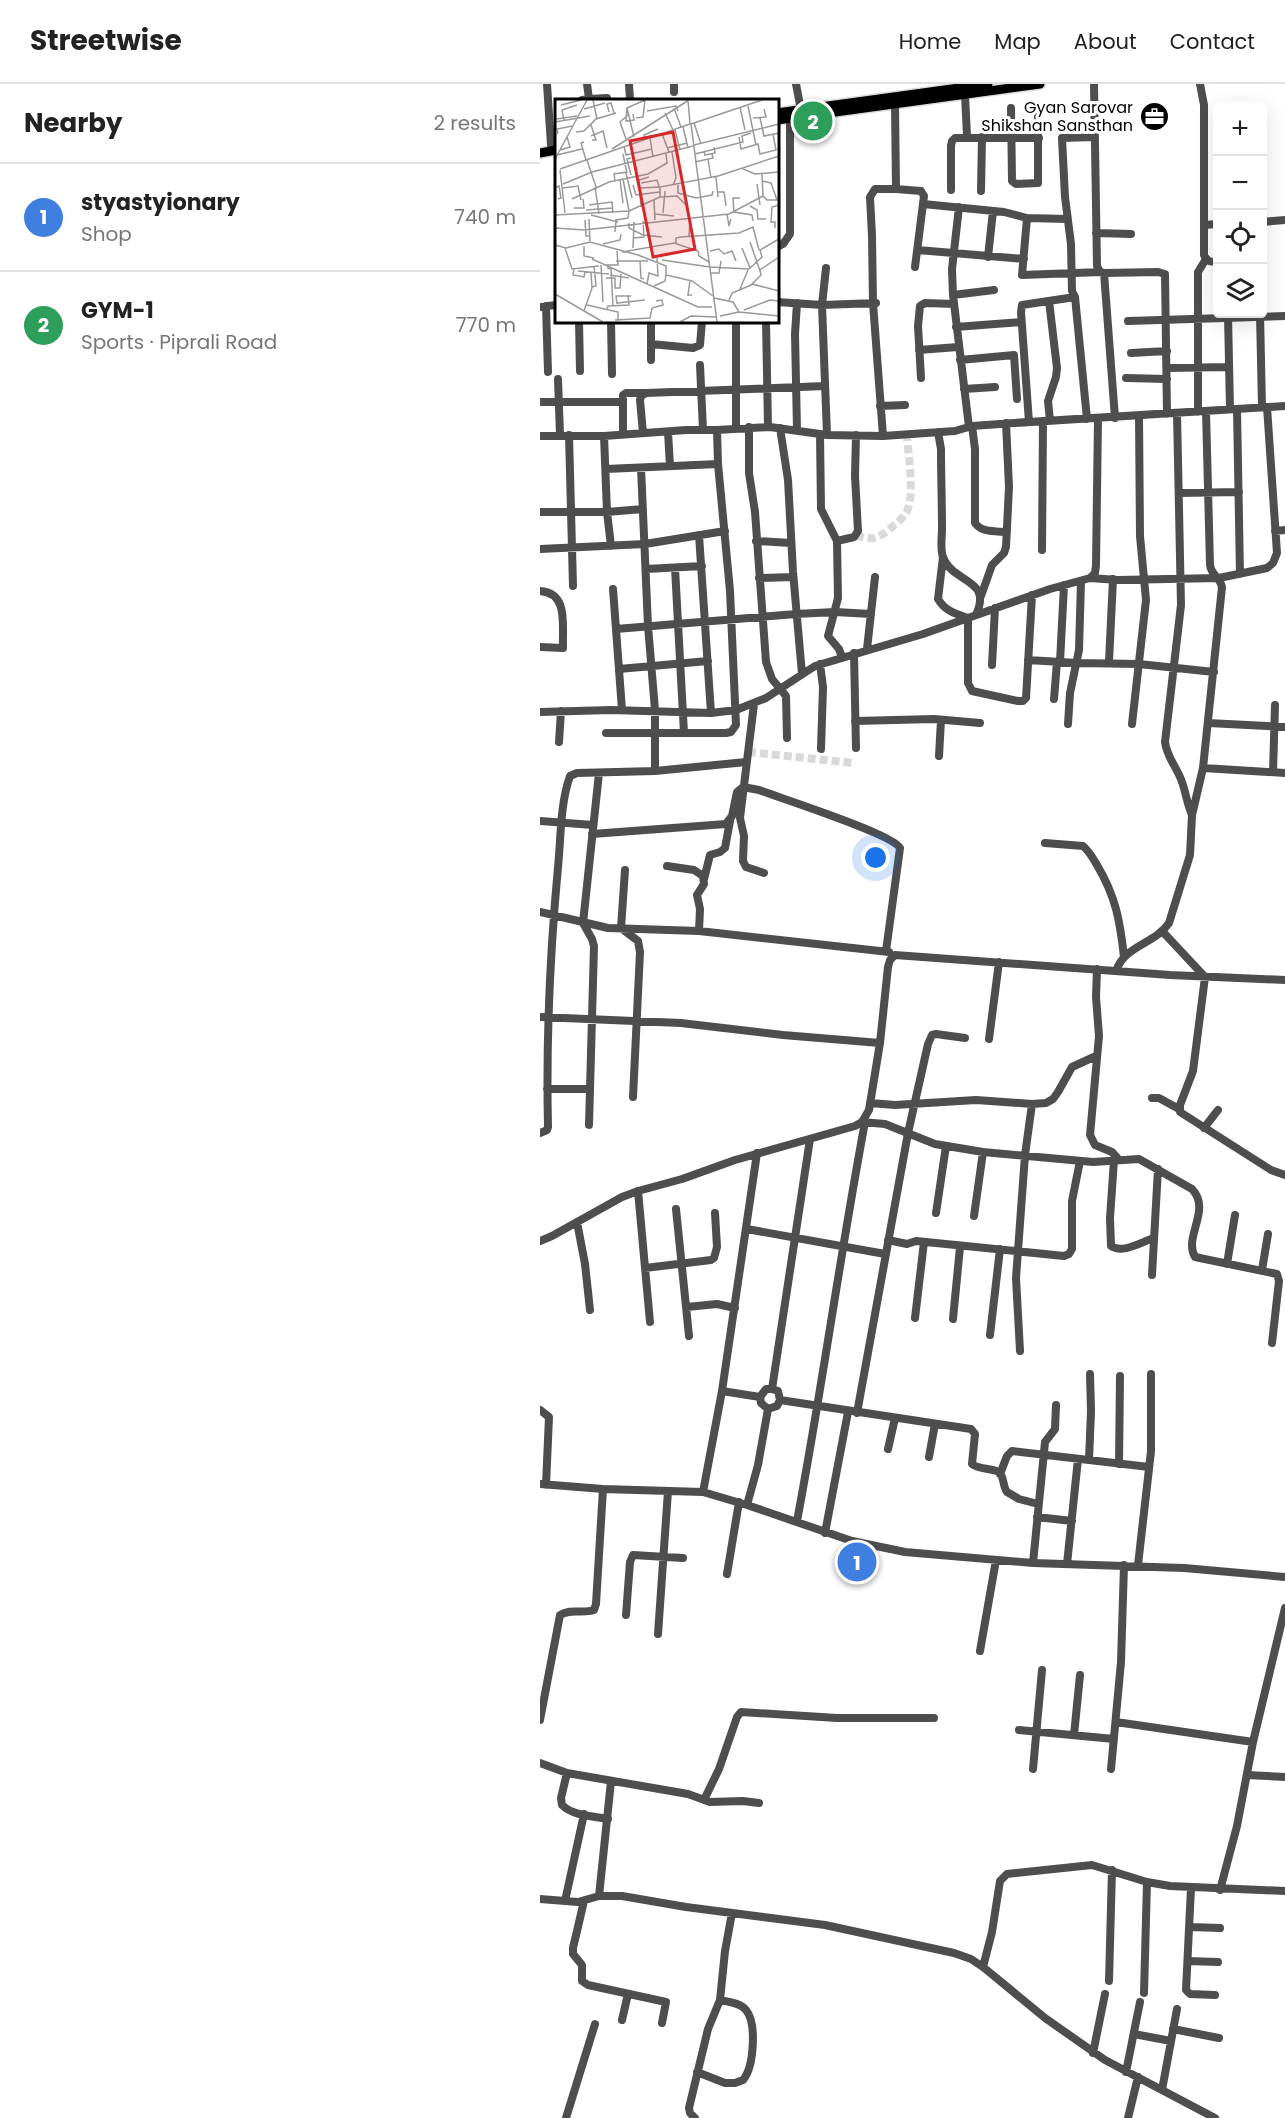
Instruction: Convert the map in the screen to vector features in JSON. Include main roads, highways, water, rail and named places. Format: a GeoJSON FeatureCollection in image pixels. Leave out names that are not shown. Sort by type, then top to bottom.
{"type":"FeatureCollection","features":[{"type":"Feature","properties":{"kind":"main road"},"geometry":{"type":"LineString","coordinates":[[778,120],[894,104],[988,84]]}},
{"type":"Feature","properties":{"kind":"main road"},"geometry":{"type":"LineString","coordinates":[[778,113],[961,89],[1040,84]]}},
{"type":"Feature","properties":{"kind":"main road"},"geometry":{"type":"LineString","coordinates":[[540,147],[555,147]]}},
{"type":"Feature","properties":{"kind":"main road"},"geometry":{"type":"LineString","coordinates":[[540,153],[555,147]]}},
{"type":"Feature","properties":{"kind":"tunnel"},"geometry":{"type":"LineString","coordinates":[[856,535],[876,538],[898,522],[907,511],[911,495],[907,435]]}},
{"type":"Feature","properties":{"kind":"tunnel"},"geometry":{"type":"LineString","coordinates":[[748,752],[853,763]]}},
{"type":"Feature","properties":{"kind":"place","name":"Gyan Sarovar Shikshan Sansthan"},"geometry":{"type":"Point","coordinates":[1154,116]}},
{"type":"Feature","properties":{"kind":"place","name":"GYM-1"},"geometry":{"type":"Point","coordinates":[813,121]}},
{"type":"Feature","properties":{"kind":"place","name":"styastyionary"},"geometry":{"type":"Point","coordinates":[857,1562]}}]}
